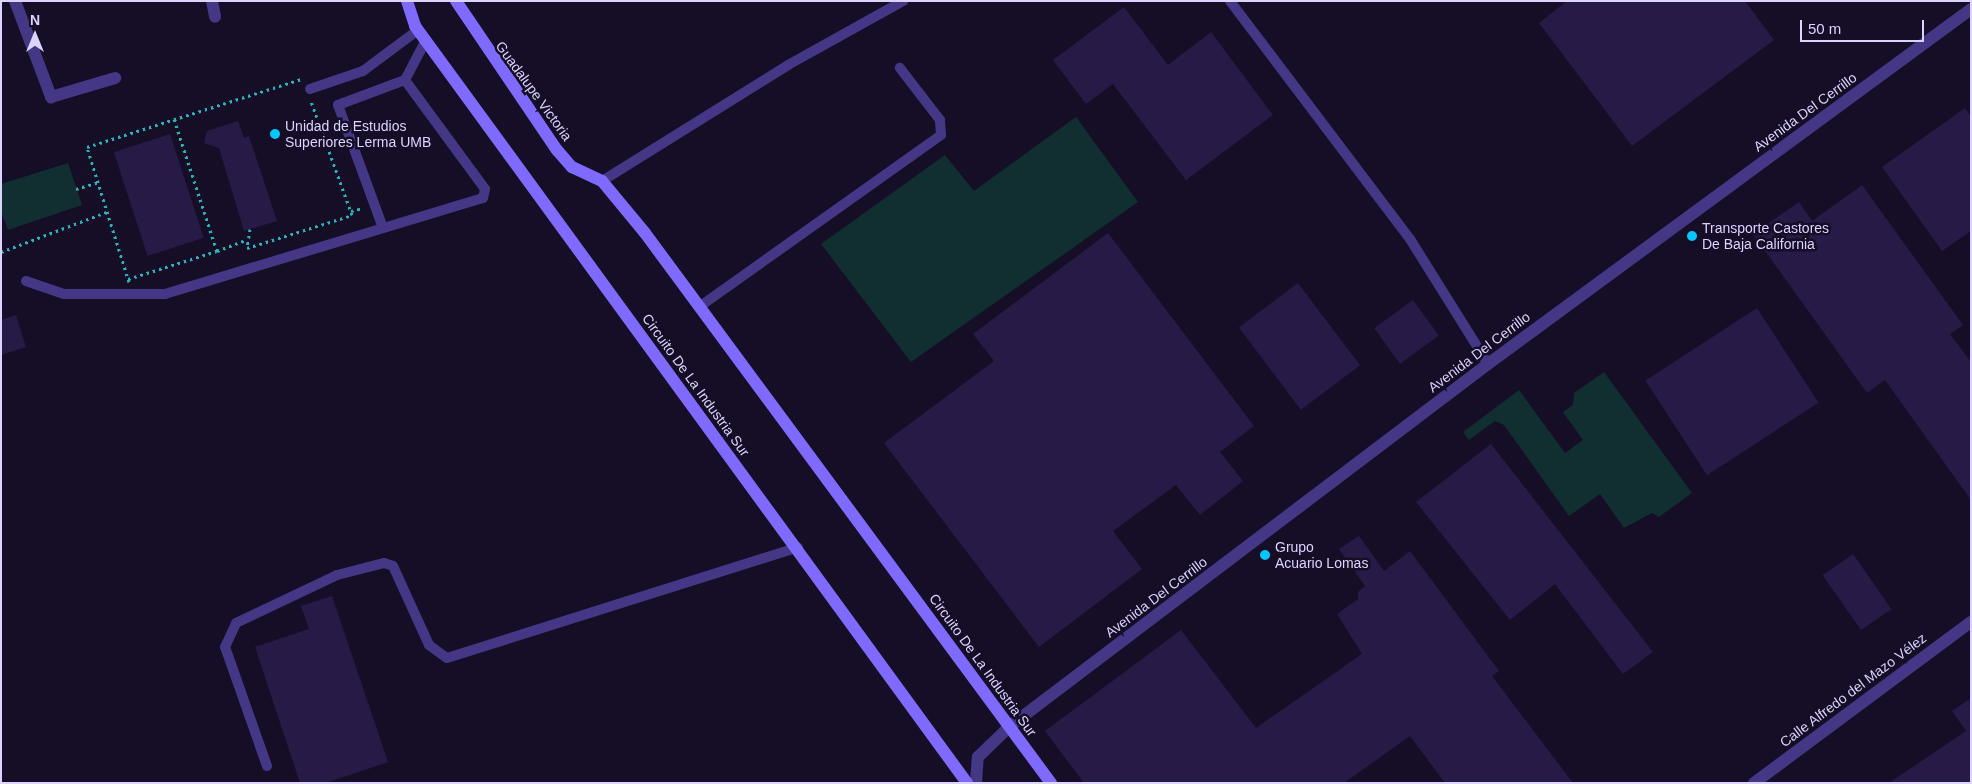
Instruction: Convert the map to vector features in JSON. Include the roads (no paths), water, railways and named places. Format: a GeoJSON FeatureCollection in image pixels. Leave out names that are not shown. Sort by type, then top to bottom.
{"type":"FeatureCollection","features":[{"type":"Feature","properties":{"kind":"main road","name":"Circuito De La Industria Sur"},"geometry":{"type":"LineString","coordinates":[[407,1],[422,35],[798,547],[967,783]]}},
{"type":"Feature","properties":{"kind":"main road","name":"Guadalupe Victoria"},"geometry":{"type":"LineString","coordinates":[[456,1],[557,150],[572,167],[602,181]]}},
{"type":"Feature","properties":{"kind":"main road","name":"Circuito De La Industria Sur"},"geometry":{"type":"LineString","coordinates":[[602,181],[700,306],[1051,783]]}},
{"type":"Feature","properties":{"kind":"street"},"geometry":{"type":"LineString","coordinates":[[15,1],[51,97],[115,78]]}},
{"type":"Feature","properties":{"kind":"street"},"geometry":{"type":"LineString","coordinates":[[212,1],[215,17]]}},
{"type":"Feature","properties":{"kind":"street","name":"Avenida Del Cerrillo"},"geometry":{"type":"LineString","coordinates":[[976,783],[978,757],[1010,726],[1488,364],[1971,9]]}},
{"type":"Feature","properties":{"kind":"street","name":"Calle Alfredo del Mazo Vélez"},"geometry":{"type":"LineString","coordinates":[[1754,783],[1971,622]]}},
{"type":"Feature","properties":{"kind":"lane"},"geometry":{"type":"LineString","coordinates":[[602,181],[788,66],[903,1]]}},
{"type":"Feature","properties":{"kind":"lane"},"geometry":{"type":"LineString","coordinates":[[1230,1],[1410,238],[1488,364]]}},
{"type":"Feature","properties":{"kind":"lane"},"geometry":{"type":"LineString","coordinates":[[383,228],[338,106],[405,80],[422,35]]}},
{"type":"Feature","properties":{"kind":"lane"},"geometry":{"type":"LineString","coordinates":[[308,88],[363,71],[422,35]]}},
{"type":"Feature","properties":{"kind":"lane"},"geometry":{"type":"LineString","coordinates":[[700,306],[941,135],[940,120],[900,68]]}},
{"type":"Feature","properties":{"kind":"lane"},"geometry":{"type":"LineString","coordinates":[[26,281],[64,294],[124,296],[165,294],[383,228],[485,194],[405,80]]}},
{"type":"Feature","properties":{"kind":"lane"},"geometry":{"type":"LineString","coordinates":[[267,766],[226,658],[231,630],[337,575],[384,563],[393,566],[430,645],[447,658],[798,547]]}},
{"type":"Feature","properties":{"kind":"place","name":"Unidad de Estudios Superiores Lerma UMB"},"geometry":{"type":"Point","coordinates":[275,134]}},
{"type":"Feature","properties":{"kind":"place","name":"Transporte Castores De Baja California"},"geometry":{"type":"Point","coordinates":[1692,236]}},
{"type":"Feature","properties":{"kind":"place","name":"Grupo Acuario Lomas"},"geometry":{"type":"Point","coordinates":[1265,555]}}]}
